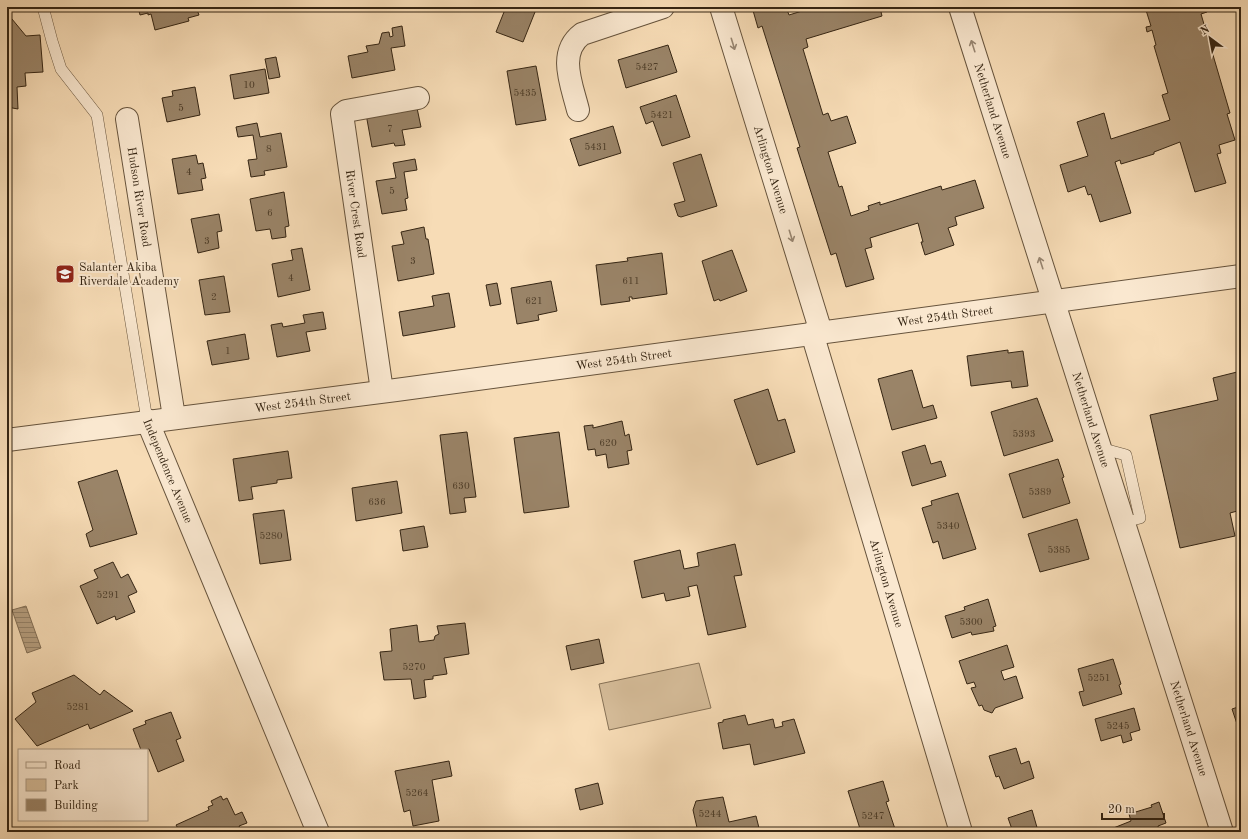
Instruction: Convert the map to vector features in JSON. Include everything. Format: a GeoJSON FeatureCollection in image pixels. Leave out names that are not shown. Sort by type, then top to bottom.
{"type":"FeatureCollection","features":[{"type":"Feature","properties":{"kind":"street"},"geometry":{"type":"LineString","coordinates":[[578,110],[568,64],[569,51],[573,41],[582,34],[663,7]]}},
{"type":"Feature","properties":{"kind":"street","name":"Arlington Avenue"},"geometry":{"type":"LineString","coordinates":[[721,7],[961,832]]}},
{"type":"Feature","properties":{"kind":"street","name":"Netherland Avenue"},"geometry":{"type":"LineString","coordinates":[[960,7],[1222,832]]}},
{"type":"Feature","properties":{"kind":"street","name":"River Crest Road"},"geometry":{"type":"LineString","coordinates":[[382,391],[342,114],[346,111],[418,98]]}},
{"type":"Feature","properties":{"kind":"street","name":"Hudson River Road"},"geometry":{"type":"LineString","coordinates":[[127,119],[174,417]]}},
{"type":"Feature","properties":{"kind":"street","name":"West 254th Street"},"geometry":{"type":"LineString","coordinates":[[7,440],[147,420],[382,391],[1241,276]]}},
{"type":"Feature","properties":{"kind":"street","name":"Independence Avenue"},"geometry":{"type":"LineString","coordinates":[[147,420],[318,832]]}},
{"type":"Feature","properties":{"kind":"lane","name":"Independence Avenue"},"geometry":{"type":"LineString","coordinates":[[43,7],[61,69],[97,115],[147,420]]}},
{"type":"Feature","properties":{"kind":"green space"},"geometry":{"type":"Polygon","coordinates":[[[699,663],[711,708],[609,730],[599,684],[699,663]]]}},
{"type":"Feature","properties":{"kind":"shaded area"},"geometry":{"type":"Polygon","coordinates":[[[26,606],[41,648],[27,653],[12,610],[26,606]]]}},
{"type":"Feature","properties":{"kind":"building"},"geometry":{"type":"Polygon","coordinates":[[[138,7],[196,7],[199,15],[188,18],[189,21],[155,30],[151,14],[148,15],[148,13],[140,15],[138,7]]]}},
{"type":"Feature","properties":{"kind":"building"},"geometry":{"type":"Polygon","coordinates":[[[506,7],[537,7],[523,42],[496,32],[506,7]]]}},
{"type":"Feature","properties":{"kind":"building"},"geometry":{"type":"Polygon","coordinates":[[[752,7],[786,7],[789,15],[815,7],[897,7],[881,12],[882,16],[806,39],[808,47],[803,49],[823,115],[828,113],[831,121],[847,116],[856,143],[828,152],[839,187],[842,186],[851,216],[869,210],[868,206],[880,202],[880,205],[941,186],[942,190],[975,180],[984,208],[955,217],[957,225],[948,228],[954,245],[925,255],[918,223],[870,238],[872,247],[865,249],[874,279],[846,287],[836,253],[831,255],[797,148],[800,147],[762,26],[758,28],[752,7]]]}},
{"type":"Feature","properties":{"kind":"building"},"geometry":{"type":"Polygon","coordinates":[[[1145,7],[1206,7],[1207,12],[1201,14],[1230,113],[1227,114],[1235,140],[1219,145],[1221,153],[1217,154],[1226,183],[1195,192],[1180,142],[1154,152],[1154,154],[1121,164],[1120,160],[1115,162],[1131,213],[1100,222],[1091,194],[1088,195],[1085,186],[1068,192],[1060,165],[1088,156],[1077,122],[1104,113],[1111,139],[1170,120],[1162,95],[1168,93],[1154,46],[1156,45],[1152,30],[1147,32],[1146,27],[1151,26],[1145,7]]]}},
{"type":"Feature","properties":{"kind":"building"},"geometry":{"type":"Polygon","coordinates":[[[7,13],[26,36],[40,35],[43,72],[25,73],[26,86],[17,87],[18,109],[7,107],[7,13]]]}},
{"type":"Feature","properties":{"kind":"building"},"geometry":{"type":"Polygon","coordinates":[[[402,26],[405,46],[391,48],[395,70],[352,78],[348,56],[368,52],[366,46],[379,44],[382,33],[389,32],[390,37],[393,36],[392,28],[402,26]]]}},
{"type":"Feature","properties":{"kind":"building"},"geometry":{"type":"Polygon","coordinates":[[[668,45],[677,72],[626,88],[618,60],[668,45]]]}},
{"type":"Feature","properties":{"kind":"building"},"geometry":{"type":"Polygon","coordinates":[[[276,57],[280,77],[269,79],[265,59],[276,57]]]}},
{"type":"Feature","properties":{"kind":"building"},"geometry":{"type":"Polygon","coordinates":[[[536,66],[546,120],[516,125],[507,71],[536,66]]]}},
{"type":"Feature","properties":{"kind":"building"},"geometry":{"type":"Polygon","coordinates":[[[265,69],[269,93],[234,99],[230,75],[265,69]]]}},
{"type":"Feature","properties":{"kind":"building"},"geometry":{"type":"Polygon","coordinates":[[[195,87],[200,115],[167,122],[162,98],[173,96],[172,91],[195,87]]]}},
{"type":"Feature","properties":{"kind":"building"},"geometry":{"type":"Polygon","coordinates":[[[676,95],[690,137],[662,146],[653,121],[646,124],[640,107],[676,95]]]}},
{"type":"Feature","properties":{"kind":"building"},"geometry":{"type":"Polygon","coordinates":[[[417,108],[421,127],[402,130],[405,145],[395,146],[394,143],[372,147],[366,114],[417,108]]]}},
{"type":"Feature","properties":{"kind":"building"},"geometry":{"type":"Polygon","coordinates":[[[257,123],[260,137],[281,133],[287,167],[264,171],[265,175],[251,177],[248,160],[257,159],[253,135],[238,137],[236,127],[257,123]]]}},
{"type":"Feature","properties":{"kind":"building"},"geometry":{"type":"Polygon","coordinates":[[[613,126],[621,153],[579,166],[570,139],[613,126]]]}},
{"type":"Feature","properties":{"kind":"building"},"geometry":{"type":"Polygon","coordinates":[[[701,154],[717,206],[681,217],[678,216],[674,204],[685,201],[673,163],[701,154]]]}},
{"type":"Feature","properties":{"kind":"building"},"geometry":{"type":"Polygon","coordinates":[[[196,155],[198,164],[203,163],[206,178],[201,179],[203,190],[178,194],[172,159],[196,155]]]}},
{"type":"Feature","properties":{"kind":"building"},"geometry":{"type":"Polygon","coordinates":[[[415,159],[417,170],[404,172],[408,198],[405,199],[407,210],[382,214],[376,181],[396,178],[393,163],[415,159]]]}},
{"type":"Feature","properties":{"kind":"building"},"geometry":{"type":"Polygon","coordinates":[[[284,192],[289,226],[285,227],[286,237],[272,239],[270,229],[256,231],[250,199],[284,192]]]}},
{"type":"Feature","properties":{"kind":"building"},"geometry":{"type":"Polygon","coordinates":[[[219,214],[222,231],[217,232],[219,248],[198,253],[191,219],[219,214]]]}},
{"type":"Feature","properties":{"kind":"building"},"geometry":{"type":"Polygon","coordinates":[[[424,227],[426,239],[428,239],[434,274],[398,281],[392,246],[404,244],[401,232],[424,227]]]}},
{"type":"Feature","properties":{"kind":"building"},"geometry":{"type":"Polygon","coordinates":[[[302,248],[310,290],[278,297],[272,264],[293,260],[291,250],[302,248]]]}},
{"type":"Feature","properties":{"kind":"building"},"geometry":{"type":"Polygon","coordinates":[[[732,250],[747,291],[720,301],[719,299],[714,301],[702,261],[732,250]]]}},
{"type":"Feature","properties":{"kind":"building"},"geometry":{"type":"Polygon","coordinates":[[[662,253],[667,294],[632,299],[632,297],[629,297],[630,301],[601,305],[596,265],[628,261],[627,258],[662,253]]]}},
{"type":"Feature","properties":{"kind":"building"},"geometry":{"type":"Polygon","coordinates":[[[224,276],[230,312],[205,315],[199,280],[224,276]]]}},
{"type":"Feature","properties":{"kind":"building"},"geometry":{"type":"Polygon","coordinates":[[[551,281],[557,311],[538,315],[539,320],[517,324],[511,288],[551,281]]]}},
{"type":"Feature","properties":{"kind":"building"},"geometry":{"type":"Polygon","coordinates":[[[497,283],[501,304],[490,306],[486,285],[497,283]]]}},
{"type":"Feature","properties":{"kind":"building"},"geometry":{"type":"Polygon","coordinates":[[[449,293],[455,327],[403,336],[399,312],[434,306],[432,296],[449,293]]]}},
{"type":"Feature","properties":{"kind":"building"},"geometry":{"type":"Polygon","coordinates":[[[323,312],[326,329],[306,332],[310,351],[277,357],[271,325],[282,323],[283,327],[305,323],[303,315],[323,312]]]}},
{"type":"Feature","properties":{"kind":"building"},"geometry":{"type":"Polygon","coordinates":[[[245,334],[249,359],[212,365],[207,341],[245,334]]]}},
{"type":"Feature","properties":{"kind":"building"},"geometry":{"type":"Polygon","coordinates":[[[1008,350],[1008,353],[1023,351],[1028,386],[1012,388],[1011,381],[971,386],[967,356],[1008,350]]]}},
{"type":"Feature","properties":{"kind":"building"},"geometry":{"type":"Polygon","coordinates":[[[912,370],[923,408],[933,405],[937,418],[892,430],[878,379],[912,370]]]}},
{"type":"Feature","properties":{"kind":"building"},"geometry":{"type":"Polygon","coordinates":[[[1241,371],[1241,510],[1230,513],[1235,536],[1180,548],[1150,415],[1218,400],[1213,378],[1241,371]]]}},
{"type":"Feature","properties":{"kind":"building"},"geometry":{"type":"Polygon","coordinates":[[[768,389],[778,421],[785,419],[795,452],[757,465],[734,400],[768,389]]]}},
{"type":"Feature","properties":{"kind":"building"},"geometry":{"type":"Polygon","coordinates":[[[1037,398],[1053,441],[1004,456],[991,412],[1037,398]]]}},
{"type":"Feature","properties":{"kind":"building"},"geometry":{"type":"Polygon","coordinates":[[[622,421],[625,436],[629,434],[632,450],[627,451],[629,464],[608,468],[606,454],[596,456],[595,449],[588,450],[584,426],[593,425],[593,428],[622,421]]]}},
{"type":"Feature","properties":{"kind":"building"},"geometry":{"type":"Polygon","coordinates":[[[467,432],[476,497],[464,498],[466,512],[450,514],[440,435],[467,432]]]}},
{"type":"Feature","properties":{"kind":"building"},"geometry":{"type":"Polygon","coordinates":[[[559,432],[569,507],[524,513],[514,438],[559,432]]]}},
{"type":"Feature","properties":{"kind":"building"},"geometry":{"type":"Polygon","coordinates":[[[925,445],[931,464],[941,461],[946,476],[912,486],[902,452],[925,445]]]}},
{"type":"Feature","properties":{"kind":"building"},"geometry":{"type":"Polygon","coordinates":[[[288,451],[292,478],[277,480],[277,483],[251,487],[253,499],[239,501],[233,459],[288,451]]]}},
{"type":"Feature","properties":{"kind":"building"},"geometry":{"type":"Polygon","coordinates":[[[1058,459],[1070,503],[1023,518],[1009,474],[1058,459]]]}},
{"type":"Feature","properties":{"kind":"building"},"geometry":{"type":"Polygon","coordinates":[[[117,470],[137,534],[90,547],[86,534],[93,530],[78,482],[117,470]]]}},
{"type":"Feature","properties":{"kind":"building"},"geometry":{"type":"Polygon","coordinates":[[[397,481],[402,513],[356,521],[352,488],[397,481]]]}},
{"type":"Feature","properties":{"kind":"building"},"geometry":{"type":"Polygon","coordinates":[[[958,493],[976,549],[943,559],[938,541],[933,543],[922,508],[932,505],[931,501],[958,493]]]}},
{"type":"Feature","properties":{"kind":"building"},"geometry":{"type":"Polygon","coordinates":[[[284,510],[291,560],[260,564],[253,514],[284,510]]]}},
{"type":"Feature","properties":{"kind":"building"},"geometry":{"type":"Polygon","coordinates":[[[1077,519],[1089,559],[1040,572],[1028,534],[1077,519]]]}},
{"type":"Feature","properties":{"kind":"building"},"geometry":{"type":"Polygon","coordinates":[[[424,526],[428,547],[403,551],[400,530],[424,526]]]}},
{"type":"Feature","properties":{"kind":"building"},"geometry":{"type":"Polygon","coordinates":[[[735,544],[742,575],[734,576],[746,627],[708,635],[697,585],[688,587],[690,596],[666,601],[664,593],[642,598],[634,561],[680,550],[684,569],[699,566],[697,553],[735,544]]]}},
{"type":"Feature","properties":{"kind":"building"},"geometry":{"type":"Polygon","coordinates":[[[113,562],[121,578],[128,574],[137,592],[128,596],[135,612],[116,620],[115,616],[97,624],[80,586],[98,578],[94,570],[113,562]]]}},
{"type":"Feature","properties":{"kind":"building"},"geometry":{"type":"Polygon","coordinates":[[[988,599],[996,626],[993,627],[994,631],[972,635],[971,632],[952,638],[945,616],[965,610],[964,607],[988,599]]]}},
{"type":"Feature","properties":{"kind":"building"},"geometry":{"type":"Polygon","coordinates":[[[465,623],[469,654],[444,658],[447,674],[433,676],[433,679],[424,680],[426,697],[414,699],[411,679],[384,680],[380,652],[392,651],[390,629],[417,625],[419,642],[434,640],[435,636],[439,634],[437,626],[465,623]]]}},
{"type":"Feature","properties":{"kind":"building"},"geometry":{"type":"Polygon","coordinates":[[[599,639],[604,663],[571,670],[566,646],[599,639]]]}},
{"type":"Feature","properties":{"kind":"building"},"geometry":{"type":"Polygon","coordinates":[[[1007,645],[1014,667],[1001,671],[1004,680],[1016,676],[1023,698],[995,708],[992,713],[984,710],[982,705],[979,706],[971,688],[976,687],[974,682],[967,684],[959,661],[1007,645]]]}},
{"type":"Feature","properties":{"kind":"building"},"geometry":{"type":"Polygon","coordinates":[[[1113,659],[1121,684],[1119,685],[1122,694],[1083,706],[1079,692],[1084,691],[1078,669],[1113,659]]]}},
{"type":"Feature","properties":{"kind":"building"},"geometry":{"type":"Polygon","coordinates":[[[74,675],[100,695],[104,690],[133,711],[90,729],[88,724],[37,746],[15,719],[36,702],[32,693],[74,675]]]}},
{"type":"Feature","properties":{"kind":"building"},"geometry":{"type":"Polygon","coordinates":[[[1241,706],[1241,736],[1232,709],[1241,706]]]}},
{"type":"Feature","properties":{"kind":"building"},"geometry":{"type":"Polygon","coordinates":[[[1134,708],[1140,730],[1130,733],[1132,740],[1123,743],[1121,735],[1101,741],[1095,719],[1134,708]]]}},
{"type":"Feature","properties":{"kind":"building"},"geometry":{"type":"Polygon","coordinates":[[[171,712],[181,738],[176,740],[184,761],[158,772],[149,749],[141,749],[133,729],[146,724],[145,721],[171,712]]]}},
{"type":"Feature","properties":{"kind":"building"},"geometry":{"type":"Polygon","coordinates":[[[745,715],[748,725],[773,719],[775,728],[783,726],[782,722],[794,719],[805,753],[754,765],[750,744],[723,749],[718,723],[723,722],[723,720],[745,715]]]}},
{"type":"Feature","properties":{"kind":"building"},"geometry":{"type":"Polygon","coordinates":[[[1016,748],[1021,764],[1029,761],[1034,778],[1004,789],[999,776],[996,777],[989,756],[1016,748]]]}},
{"type":"Feature","properties":{"kind":"building"},"geometry":{"type":"Polygon","coordinates":[[[449,761],[452,776],[432,780],[439,821],[413,826],[410,810],[404,812],[395,771],[449,761]]]}},
{"type":"Feature","properties":{"kind":"building"},"geometry":{"type":"Polygon","coordinates":[[[883,781],[889,801],[886,802],[895,829],[898,829],[899,832],[861,832],[848,791],[883,781]]]}},
{"type":"Feature","properties":{"kind":"building"},"geometry":{"type":"Polygon","coordinates":[[[598,783],[603,804],[580,810],[575,789],[598,783]]]}},
{"type":"Feature","properties":{"kind":"building"},"geometry":{"type":"Polygon","coordinates":[[[221,796],[223,800],[227,798],[235,815],[242,812],[247,823],[239,826],[242,832],[180,832],[176,825],[209,810],[208,807],[213,805],[211,801],[221,796]]]}},
{"type":"Feature","properties":{"kind":"building"},"geometry":{"type":"Polygon","coordinates":[[[723,797],[729,822],[756,816],[760,832],[698,832],[693,810],[696,801],[723,797]]]}},
{"type":"Feature","properties":{"kind":"building"},"geometry":{"type":"Polygon","coordinates":[[[1159,802],[1166,823],[1158,826],[1159,832],[1112,832],[1111,829],[1131,821],[1129,814],[1152,807],[1151,805],[1159,802]]]}},
{"type":"Feature","properties":{"kind":"building"},"geometry":{"type":"Polygon","coordinates":[[[1032,810],[1038,831],[1046,829],[1047,832],[1013,832],[1008,818],[1032,810]]]}},
{"type":"Feature","properties":{"kind":"place","name":"Salanter Akiba Riverdale Academy"},"geometry":{"type":"Point","coordinates":[65,274]}}]}
